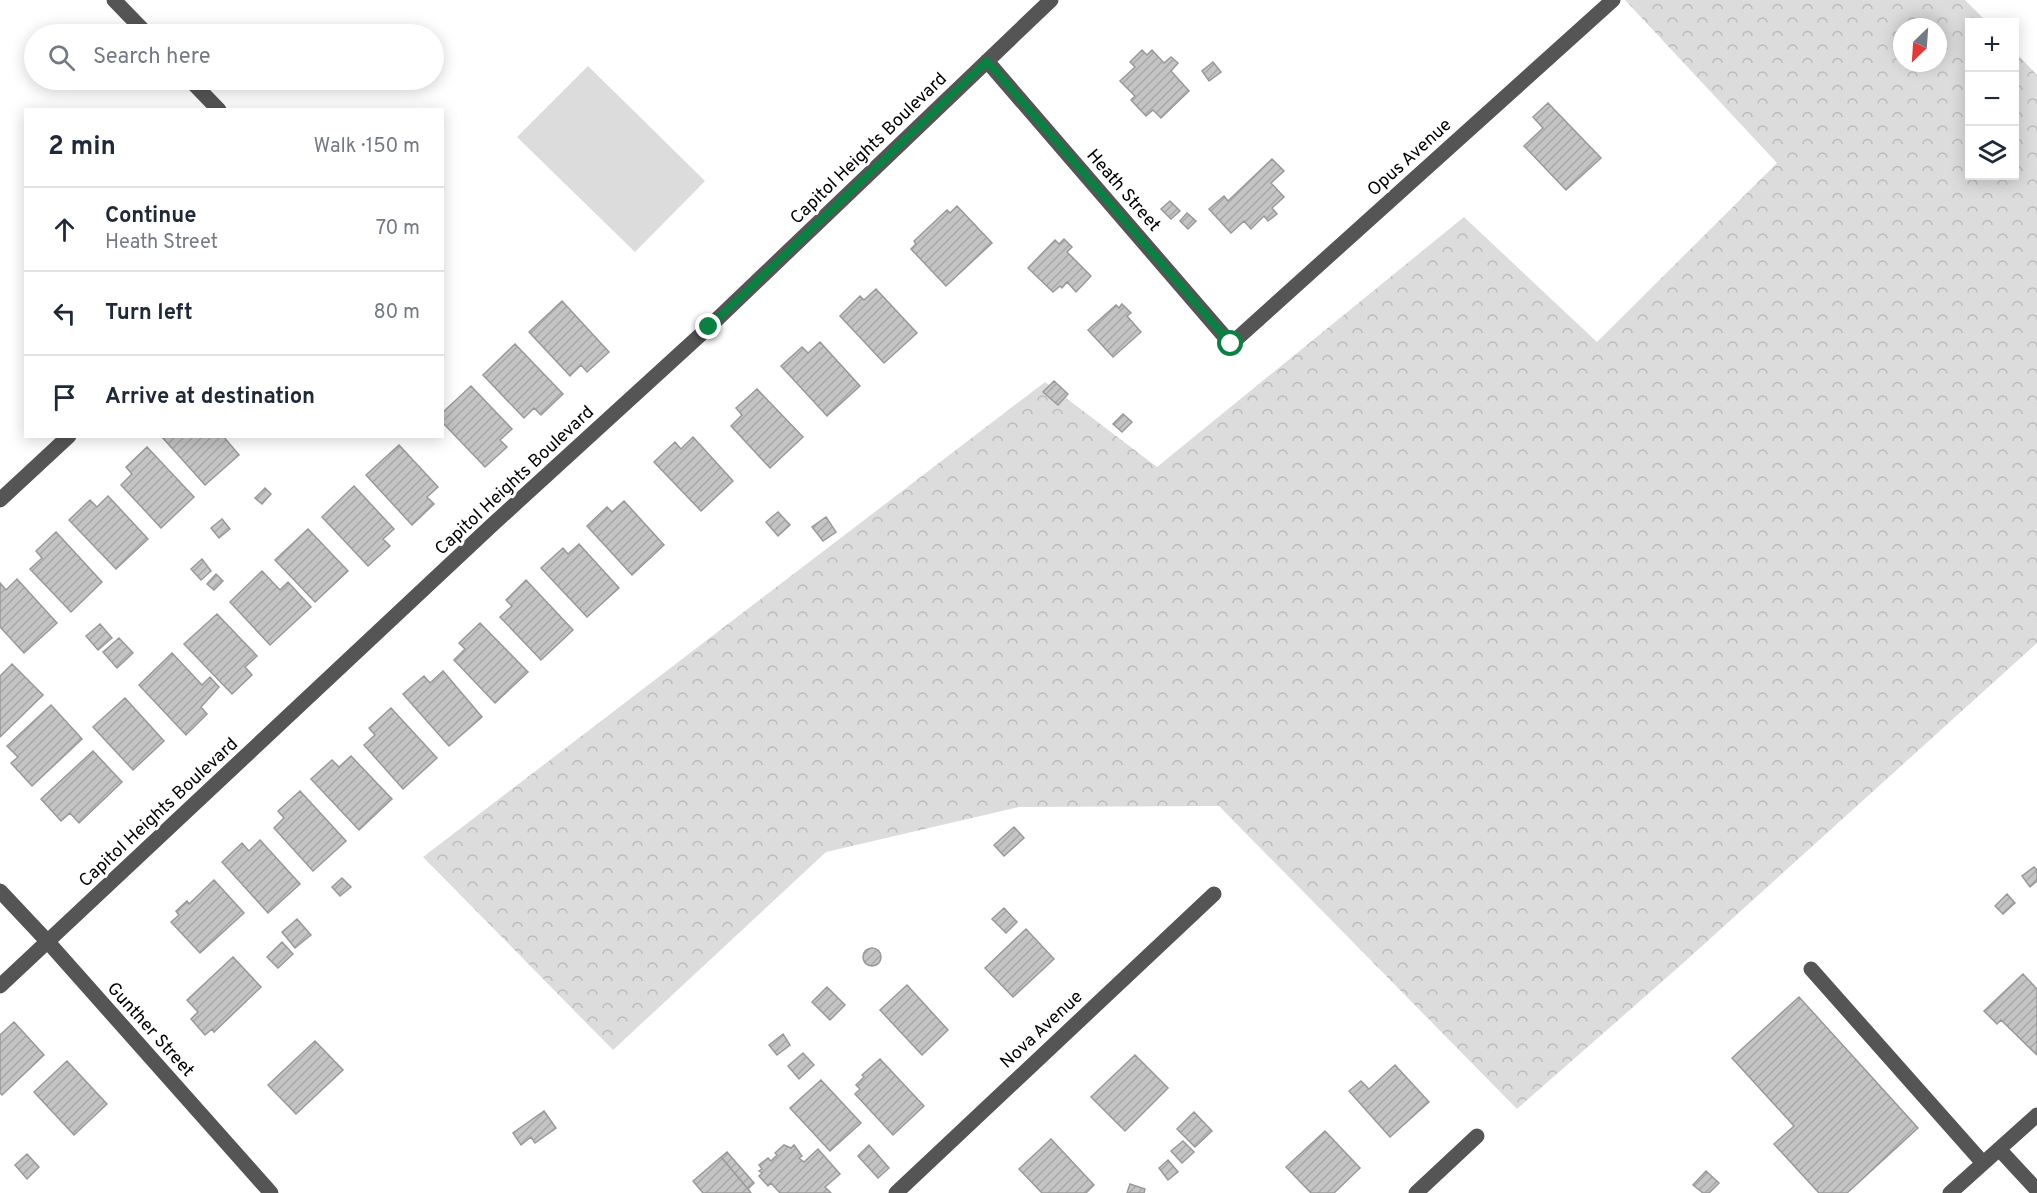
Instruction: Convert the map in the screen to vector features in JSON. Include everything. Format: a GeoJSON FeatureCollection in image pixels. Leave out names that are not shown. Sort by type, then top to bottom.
{"type":"FeatureCollection","features":[{"type":"Feature","properties":{"kind":"street"},"geometry":{"type":"LineString","coordinates":[[114,0],[137,24]]}},
{"type":"Feature","properties":{"kind":"street","name":"Capitol Heights Boulevard"},"geometry":{"type":"LineString","coordinates":[[0,986],[491,526],[709,327],[1051,0]]}},
{"type":"Feature","properties":{"kind":"street","name":"Opus Avenue"},"geometry":{"type":"LineString","coordinates":[[1231,344],[1613,0]]}},
{"type":"Feature","properties":{"kind":"street","name":"Heath Street"},"geometry":{"type":"LineString","coordinates":[[987,61],[1231,344]]}},
{"type":"Feature","properties":{"kind":"street"},"geometry":{"type":"LineString","coordinates":[[200,90],[217,108]]}},
{"type":"Feature","properties":{"kind":"street"},"geometry":{"type":"LineString","coordinates":[[0,500],[67,438]]}},
{"type":"Feature","properties":{"kind":"street","name":"Gunther Street"},"geometry":{"type":"LineString","coordinates":[[0,891],[271,1193]]}},
{"type":"Feature","properties":{"kind":"street","name":"Nova Avenue"},"geometry":{"type":"LineString","coordinates":[[896,1193],[1214,894]]}},
{"type":"Feature","properties":{"kind":"street"},"geometry":{"type":"LineString","coordinates":[[1811,969],[1983,1163]]}},
{"type":"Feature","properties":{"kind":"street"},"geometry":{"type":"LineString","coordinates":[[1950,1193],[2037,1114]]}},
{"type":"Feature","properties":{"kind":"street"},"geometry":{"type":"LineString","coordinates":[[1416,1193],[1478,1136]]}},
{"type":"Feature","properties":{"kind":"street"},"geometry":{"type":"LineString","coordinates":[[1999,1149],[2037,1190]]}},
{"type":"Feature","properties":{"kind":"green space"},"geometry":{"type":"Polygon","coordinates":[[[1625,0],[1965,0],[1983,18],[1965,18],[1965,180],[2019,180],[2019,56],[2037,75],[2037,643],[1681,965],[1517,1109],[1219,806],[1019,807],[826,852],[613,1050],[423,857],[1045,382],[1157,467],[1464,217],[1597,342],[1777,163],[1625,0]]]}},
{"type":"Feature","properties":{"kind":"green space"},"geometry":{"type":"Polygon","coordinates":[[[588,66],[705,181],[635,252],[517,137],[588,66]]]}},
{"type":"Feature","properties":{"kind":"building"},"geometry":{"type":"Polygon","coordinates":[[[1142,50],[1147,55],[1152,50],[1164,63],[1171,57],[1178,63],[1171,71],[1189,91],[1161,118],[1153,110],[1146,116],[1131,100],[1135,96],[1120,81],[1135,67],[1130,62],[1142,50]]]}},
{"type":"Feature","properties":{"kind":"building"},"geometry":{"type":"Polygon","coordinates":[[[1213,62],[1221,72],[1209,81],[1202,71],[1213,62]]]}},
{"type":"Feature","properties":{"kind":"building"},"geometry":{"type":"Polygon","coordinates":[[[1548,103],[1601,158],[1566,190],[1524,146],[1543,128],[1533,117],[1548,103]]]}},
{"type":"Feature","properties":{"kind":"building"},"geometry":{"type":"Polygon","coordinates":[[[1272,159],[1284,171],[1271,183],[1284,197],[1272,208],[1277,214],[1268,221],[1264,216],[1251,229],[1244,221],[1231,233],[1209,209],[1224,196],[1228,201],[1272,159]]]}},
{"type":"Feature","properties":{"kind":"building"},"geometry":{"type":"Polygon","coordinates":[[[1170,201],[1180,211],[1171,219],[1161,209],[1170,201]]]}},
{"type":"Feature","properties":{"kind":"building"},"geometry":{"type":"Polygon","coordinates":[[[957,206],[992,243],[946,286],[911,249],[916,244],[914,241],[947,210],[950,213],[957,206]]]}},
{"type":"Feature","properties":{"kind":"building"},"geometry":{"type":"Polygon","coordinates":[[[1187,213],[1196,221],[1188,229],[1180,221],[1187,213]]]}},
{"type":"Feature","properties":{"kind":"building"},"geometry":{"type":"Polygon","coordinates":[[[1064,239],[1072,247],[1067,252],[1091,276],[1076,292],[1067,282],[1062,288],[1060,286],[1053,292],[1028,268],[1055,240],[1059,244],[1064,239]]]}},
{"type":"Feature","properties":{"kind":"building"},"geometry":{"type":"Polygon","coordinates":[[[876,289],[917,333],[884,363],[840,316],[860,296],[864,300],[876,289]]]}},
{"type":"Feature","properties":{"kind":"building"},"geometry":{"type":"Polygon","coordinates":[[[562,301],[609,352],[587,372],[581,365],[570,376],[529,332],[562,301]]]}},
{"type":"Feature","properties":{"kind":"building"},"geometry":{"type":"Polygon","coordinates":[[[1122,304],[1131,313],[1127,316],[1141,332],[1113,357],[1088,330],[1116,305],[1119,308],[1122,304]]]}},
{"type":"Feature","properties":{"kind":"building"},"geometry":{"type":"Polygon","coordinates":[[[820,342],[860,386],[827,416],[781,366],[802,347],[808,353],[820,342]]]}},
{"type":"Feature","properties":{"kind":"building"},"geometry":{"type":"Polygon","coordinates":[[[515,344],[563,394],[541,415],[534,408],[524,418],[483,375],[515,344]]]}},
{"type":"Feature","properties":{"kind":"building"},"geometry":{"type":"Polygon","coordinates":[[[1054,381],[1068,394],[1058,405],[1043,392],[1054,381]]]}},
{"type":"Feature","properties":{"kind":"building"},"geometry":{"type":"Polygon","coordinates":[[[471,386],[512,429],[500,440],[507,447],[485,467],[444,424],[444,411],[471,386]]]}},
{"type":"Feature","properties":{"kind":"building"},"geometry":{"type":"Polygon","coordinates":[[[757,389],[803,437],[770,468],[731,426],[742,415],[736,408],[757,389]]]}},
{"type":"Feature","properties":{"kind":"building"},"geometry":{"type":"Polygon","coordinates":[[[1123,414],[1132,422],[1122,432],[1113,424],[1123,414]]]}},
{"type":"Feature","properties":{"kind":"building"},"geometry":{"type":"Polygon","coordinates":[[[693,437],[733,481],[701,511],[654,462],[675,442],[681,449],[693,437]]]}},
{"type":"Feature","properties":{"kind":"building"},"geometry":{"type":"Polygon","coordinates":[[[163,438],[225,438],[239,455],[205,485],[163,438]]]}},
{"type":"Feature","properties":{"kind":"building"},"geometry":{"type":"Polygon","coordinates":[[[399,445],[438,487],[427,497],[434,504],[412,525],[366,475],[399,445]]]}},
{"type":"Feature","properties":{"kind":"building"},"geometry":{"type":"Polygon","coordinates":[[[147,447],[194,497],[161,528],[121,485],[132,474],[126,467],[147,447]]]}},
{"type":"Feature","properties":{"kind":"building"},"geometry":{"type":"Polygon","coordinates":[[[354,486],[394,529],[383,539],[390,546],[368,566],[322,517],[354,486]]]}},
{"type":"Feature","properties":{"kind":"building"},"geometry":{"type":"Polygon","coordinates":[[[265,488],[271,494],[262,504],[255,498],[265,488]]]}},
{"type":"Feature","properties":{"kind":"building"},"geometry":{"type":"Polygon","coordinates":[[[108,496],[148,539],[116,569],[69,520],[90,500],[97,507],[108,496]]]}},
{"type":"Feature","properties":{"kind":"building"},"geometry":{"type":"Polygon","coordinates":[[[624,501],[664,545],[632,575],[587,526],[607,507],[612,512],[624,501]]]}},
{"type":"Feature","properties":{"kind":"building"},"geometry":{"type":"Polygon","coordinates":[[[778,512],[790,525],[778,536],[766,522],[778,512]]]}},
{"type":"Feature","properties":{"kind":"building"},"geometry":{"type":"Polygon","coordinates":[[[826,517],[836,532],[823,541],[812,527],[826,517]]]}},
{"type":"Feature","properties":{"kind":"building"},"geometry":{"type":"Polygon","coordinates":[[[222,519],[230,529],[219,538],[211,528],[222,519]]]}},
{"type":"Feature","properties":{"kind":"building"},"geometry":{"type":"Polygon","coordinates":[[[308,529],[348,571],[315,602],[275,560],[308,529]]]}},
{"type":"Feature","properties":{"kind":"building"},"geometry":{"type":"Polygon","coordinates":[[[56,532],[102,582],[71,612],[30,569],[42,558],[36,551],[56,532]]]}},
{"type":"Feature","properties":{"kind":"building"},"geometry":{"type":"Polygon","coordinates":[[[579,544],[619,588],[587,617],[541,568],[563,548],[568,554],[579,544]]]}},
{"type":"Feature","properties":{"kind":"building"},"geometry":{"type":"Polygon","coordinates":[[[202,559],[211,571],[201,580],[191,569],[202,559]]]}},
{"type":"Feature","properties":{"kind":"building"},"geometry":{"type":"Polygon","coordinates":[[[262,571],[280,590],[288,582],[311,607],[270,645],[230,602],[262,571]]]}},
{"type":"Feature","properties":{"kind":"building"},"geometry":{"type":"Polygon","coordinates":[[[216,574],[223,581],[214,590],[207,584],[216,574]]]}},
{"type":"Feature","properties":{"kind":"building"},"geometry":{"type":"Polygon","coordinates":[[[17,579],[57,623],[24,653],[0,627],[0,583],[6,590],[17,579]]]}},
{"type":"Feature","properties":{"kind":"building"},"geometry":{"type":"Polygon","coordinates":[[[526,580],[573,630],[541,660],[500,617],[512,606],[506,600],[526,580]]]}},
{"type":"Feature","properties":{"kind":"building"},"geometry":{"type":"Polygon","coordinates":[[[217,614],[257,656],[245,667],[252,675],[232,694],[184,644],[217,614]]]}},
{"type":"Feature","properties":{"kind":"building"},"geometry":{"type":"Polygon","coordinates":[[[480,623],[528,672],[495,703],[454,660],[465,649],[459,643],[480,623]]]}},
{"type":"Feature","properties":{"kind":"building"},"geometry":{"type":"Polygon","coordinates":[[[100,624],[112,638],[98,650],[86,636],[100,624]]]}},
{"type":"Feature","properties":{"kind":"building"},"geometry":{"type":"Polygon","coordinates":[[[119,638],[133,653],[117,668],[103,652],[119,638]]]}},
{"type":"Feature","properties":{"kind":"building"},"geometry":{"type":"Polygon","coordinates":[[[172,653],[202,685],[210,677],[219,687],[201,707],[207,714],[186,735],[139,685],[172,653]]]}},
{"type":"Feature","properties":{"kind":"building"},"geometry":{"type":"Polygon","coordinates":[[[12,664],[43,695],[0,737],[0,676],[12,664]]]}},
{"type":"Feature","properties":{"kind":"building"},"geometry":{"type":"Polygon","coordinates":[[[443,671],[482,717],[449,746],[403,694],[424,676],[430,683],[443,671]]]}},
{"type":"Feature","properties":{"kind":"building"},"geometry":{"type":"Polygon","coordinates":[[[125,698],[164,741],[133,770],[93,727],[125,698]]]}},
{"type":"Feature","properties":{"kind":"building"},"geometry":{"type":"Polygon","coordinates":[[[51,705],[82,739],[32,786],[11,763],[18,757],[7,746],[51,705]]]}},
{"type":"Feature","properties":{"kind":"building"},"geometry":{"type":"Polygon","coordinates":[[[391,708],[437,758],[403,789],[364,745],[375,735],[369,728],[391,708]]]}},
{"type":"Feature","properties":{"kind":"building"},"geometry":{"type":"Polygon","coordinates":[[[93,751],[122,782],[79,823],[70,813],[61,821],[41,799],[93,751]]]}},
{"type":"Feature","properties":{"kind":"building"},"geometry":{"type":"Polygon","coordinates":[[[351,756],[392,799],[359,830],[311,779],[332,760],[339,767],[351,756]]]}},
{"type":"Feature","properties":{"kind":"building"},"geometry":{"type":"Polygon","coordinates":[[[300,791],[346,841],[313,871],[274,828],[284,818],[278,811],[300,791]]]}},
{"type":"Feature","properties":{"kind":"building"},"geometry":{"type":"Polygon","coordinates":[[[1014,827],[1024,838],[1004,856],[994,845],[1014,827]]]}},
{"type":"Feature","properties":{"kind":"building"},"geometry":{"type":"Polygon","coordinates":[[[260,840],[300,884],[268,913],[222,862],[242,843],[249,851],[260,840]]]}},
{"type":"Feature","properties":{"kind":"building"},"geometry":{"type":"Polygon","coordinates":[[[2034,867],[2037,870],[2037,881],[2030,887],[2022,876],[2034,867]]]}},
{"type":"Feature","properties":{"kind":"building"},"geometry":{"type":"Polygon","coordinates":[[[342,878],[351,887],[340,896],[332,887],[342,878]]]}},
{"type":"Feature","properties":{"kind":"building"},"geometry":{"type":"Polygon","coordinates":[[[214,880],[244,913],[200,953],[171,922],[179,915],[176,911],[187,901],[189,904],[214,880]]]}},
{"type":"Feature","properties":{"kind":"building"},"geometry":{"type":"Polygon","coordinates":[[[2007,894],[2015,903],[2003,914],[1995,906],[2007,894]]]}},
{"type":"Feature","properties":{"kind":"building"},"geometry":{"type":"Polygon","coordinates":[[[1004,908],[1017,922],[1006,933],[992,919],[1004,908]]]}},
{"type":"Feature","properties":{"kind":"building"},"geometry":{"type":"Polygon","coordinates":[[[297,919],[311,935],[295,948],[282,932],[297,919]]]}},
{"type":"Feature","properties":{"kind":"building"},"geometry":{"type":"Polygon","coordinates":[[[1026,929],[1054,959],[1013,997],[985,968],[1026,929]]]}},
{"type":"Feature","properties":{"kind":"building"},"geometry":{"type":"Polygon","coordinates":[[[282,942],[293,954],[278,968],[267,957],[282,942]]]}},
{"type":"Feature","properties":{"kind":"building"},"geometry":{"type":"Polygon","coordinates":[[[872,948],[878,951],[881,957],[878,963],[872,966],[866,963],[863,957],[866,951],[872,948]]]}},
{"type":"Feature","properties":{"kind":"building"},"geometry":{"type":"Polygon","coordinates":[[[233,957],[261,987],[214,1032],[212,1029],[205,1035],[191,1019],[198,1012],[187,1000],[233,957]]]}},
{"type":"Feature","properties":{"kind":"building"},"geometry":{"type":"Polygon","coordinates":[[[2023,974],[2037,989],[2037,1055],[2001,1020],[1997,1024],[1984,1011],[2023,974]]]}},
{"type":"Feature","properties":{"kind":"building"},"geometry":{"type":"Polygon","coordinates":[[[907,985],[948,1030],[922,1055],[880,1010],[907,985]]]}},
{"type":"Feature","properties":{"kind":"building"},"geometry":{"type":"Polygon","coordinates":[[[827,987],[845,1005],[830,1020],[812,1002],[827,987]]]}},
{"type":"Feature","properties":{"kind":"building"},"geometry":{"type":"Polygon","coordinates":[[[1799,997],[1918,1128],[1847,1193],[1819,1193],[1774,1144],[1794,1126],[1732,1058],[1799,997]]]}},
{"type":"Feature","properties":{"kind":"building"},"geometry":{"type":"Polygon","coordinates":[[[14,1022],[44,1055],[2,1095],[0,1093],[0,1035],[14,1022]]]}},
{"type":"Feature","properties":{"kind":"building"},"geometry":{"type":"Polygon","coordinates":[[[783,1034],[790,1045],[777,1055],[769,1045],[783,1034]]]}},
{"type":"Feature","properties":{"kind":"building"},"geometry":{"type":"Polygon","coordinates":[[[315,1041],[343,1070],[296,1114],[268,1085],[315,1041]]]}},
{"type":"Feature","properties":{"kind":"building"},"geometry":{"type":"Polygon","coordinates":[[[803,1053],[814,1065],[799,1079],[788,1066],[803,1053]]]}},
{"type":"Feature","properties":{"kind":"building"},"geometry":{"type":"Polygon","coordinates":[[[1135,1055],[1168,1088],[1125,1131],[1091,1097],[1135,1055]]]}},
{"type":"Feature","properties":{"kind":"building"},"geometry":{"type":"Polygon","coordinates":[[[880,1059],[924,1106],[893,1135],[855,1094],[860,1089],[856,1085],[864,1077],[862,1075],[880,1059]]]}},
{"type":"Feature","properties":{"kind":"building"},"geometry":{"type":"Polygon","coordinates":[[[67,1061],[107,1104],[74,1135],[34,1092],[67,1061]]]}},
{"type":"Feature","properties":{"kind":"building"},"geometry":{"type":"Polygon","coordinates":[[[1395,1065],[1429,1102],[1390,1137],[1349,1091],[1361,1081],[1369,1089],[1395,1065]]]}},
{"type":"Feature","properties":{"kind":"building"},"geometry":{"type":"Polygon","coordinates":[[[821,1080],[861,1123],[830,1151],[790,1108],[821,1080]]]}},
{"type":"Feature","properties":{"kind":"building"},"geometry":{"type":"Polygon","coordinates":[[[544,1111],[556,1128],[535,1143],[531,1137],[521,1145],[513,1133],[544,1111]]]}},
{"type":"Feature","properties":{"kind":"building"},"geometry":{"type":"Polygon","coordinates":[[[1194,1112],[1212,1131],[1195,1147],[1177,1129],[1194,1112]]]}},
{"type":"Feature","properties":{"kind":"building"},"geometry":{"type":"Polygon","coordinates":[[[1325,1131],[1360,1168],[1334,1193],[1311,1193],[1286,1167],[1325,1131]]]}},
{"type":"Feature","properties":{"kind":"building"},"geometry":{"type":"Polygon","coordinates":[[[1051,1139],[1094,1185],[1086,1193],[1042,1193],[1019,1169],[1051,1139]]]}},
{"type":"Feature","properties":{"kind":"building"},"geometry":{"type":"Polygon","coordinates":[[[1183,1141],[1194,1152],[1182,1163],[1171,1151],[1183,1141]]]}},
{"type":"Feature","properties":{"kind":"building"},"geometry":{"type":"Polygon","coordinates":[[[784,1145],[791,1148],[794,1145],[802,1156],[799,1158],[804,1162],[818,1149],[840,1174],[825,1187],[831,1193],[780,1193],[771,1183],[768,1186],[759,1176],[762,1173],[759,1171],[762,1169],[759,1165],[768,1158],[771,1161],[777,1155],[775,1153],[784,1145]]]}},
{"type":"Feature","properties":{"kind":"building"},"geometry":{"type":"Polygon","coordinates":[[[869,1145],[889,1168],[878,1178],[858,1156],[869,1145]]]}},
{"type":"Feature","properties":{"kind":"building"},"geometry":{"type":"Polygon","coordinates":[[[727,1152],[754,1183],[748,1189],[721,1157],[727,1152]]]}},
{"type":"Feature","properties":{"kind":"building"},"geometry":{"type":"Polygon","coordinates":[[[27,1154],[39,1167],[27,1179],[15,1165],[27,1154]]]}},
{"type":"Feature","properties":{"kind":"building"},"geometry":{"type":"Polygon","coordinates":[[[721,1157],[751,1193],[703,1193],[693,1181],[721,1157]]]}},
{"type":"Feature","properties":{"kind":"building"},"geometry":{"type":"Polygon","coordinates":[[[1168,1160],[1178,1172],[1168,1180],[1159,1168],[1168,1160]]]}},
{"type":"Feature","properties":{"kind":"building"},"geometry":{"type":"Polygon","coordinates":[[[1706,1171],[1719,1183],[1709,1193],[1703,1193],[1693,1185],[1706,1171]]]}},
{"type":"Feature","properties":{"kind":"building"},"geometry":{"type":"Polygon","coordinates":[[[1130,1184],[1145,1189],[1144,1193],[1127,1193],[1130,1184]]]}},
{"type":"Feature","properties":{"kind":"route"},"geometry":{"type":"LineString","coordinates":[[709,327],[987,61],[1231,344]]}}]}
